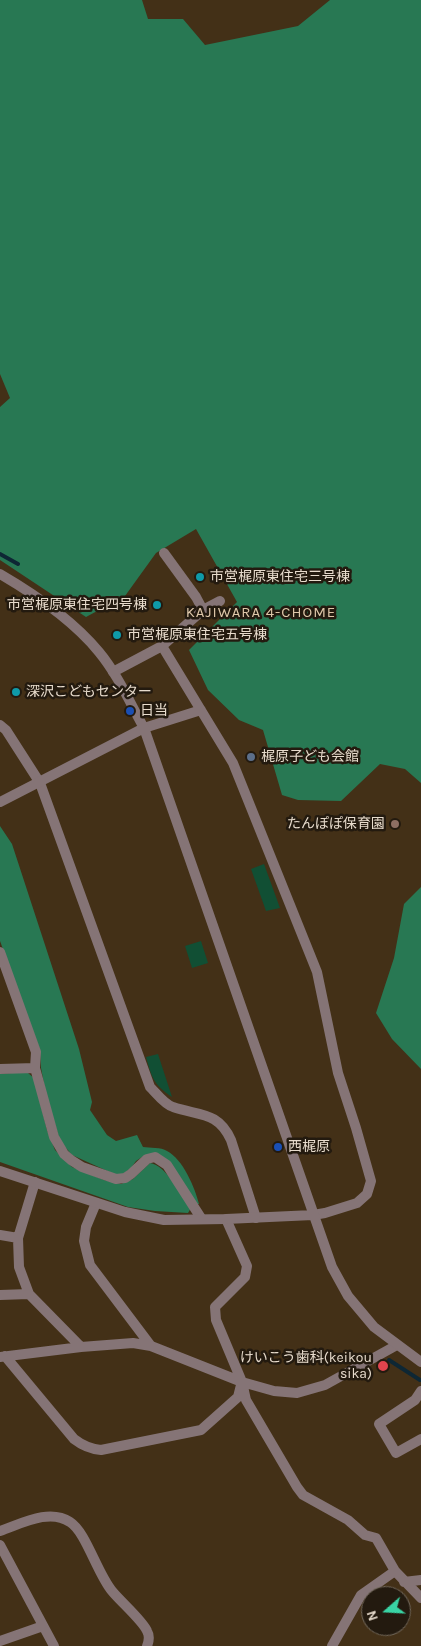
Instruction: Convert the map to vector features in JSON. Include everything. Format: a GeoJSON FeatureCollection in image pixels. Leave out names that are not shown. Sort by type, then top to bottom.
{"type":"FeatureCollection","features":[{"type":"Feature","properties":{"kind":"street"},"geometry":{"type":"LineString","coordinates":[[164,553],[196,597],[203,610]]}},
{"type":"Feature","properties":{"kind":"street"},"geometry":{"type":"LineString","coordinates":[[0,574],[27,590],[82,633],[100,653],[113,672],[144,728],[332,1267],[348,1296],[374,1327],[421,1362]]}},
{"type":"Feature","properties":{"kind":"street"},"geometry":{"type":"LineString","coordinates":[[113,672],[162,646],[203,610],[220,601]]}},
{"type":"Feature","properties":{"kind":"street"},"geometry":{"type":"LineString","coordinates":[[0,1171],[125,1212],[164,1220],[313,1215],[357,1203],[362,1200],[370,1187],[370,1175],[338,1072],[317,972],[233,763],[162,646]]}},
{"type":"Feature","properties":{"kind":"street"},"geometry":{"type":"LineString","coordinates":[[0,802],[144,728],[201,710]]}},
{"type":"Feature","properties":{"kind":"street"},"geometry":{"type":"LineString","coordinates":[[0,725],[6,730],[40,783],[150,1087],[171,1107],[210,1116],[220,1122],[231,1140],[256,1218]]}},
{"type":"Feature","properties":{"kind":"street"},"geometry":{"type":"LineString","coordinates":[[0,952],[36,1052],[35,1068],[54,1136],[64,1154],[82,1167],[116,1179],[125,1178],[147,1160],[154,1158],[160,1160],[167,1165],[200,1218]]}},
{"type":"Feature","properties":{"kind":"street"},"geometry":{"type":"LineString","coordinates":[[0,1069],[35,1068]]}},
{"type":"Feature","properties":{"kind":"street"},"geometry":{"type":"LineString","coordinates":[[35,1182],[18,1238],[20,1267],[29,1294],[80,1347]]}},
{"type":"Feature","properties":{"kind":"street"},"geometry":{"type":"LineString","coordinates":[[96,1203],[86,1227],[84,1240],[90,1265],[151,1346]]}},
{"type":"Feature","properties":{"kind":"street"},"geometry":{"type":"LineString","coordinates":[[226,1219],[247,1266],[245,1277],[215,1307],[216,1320],[242,1382],[246,1400],[297,1488],[303,1495],[348,1520],[366,1535],[376,1538],[395,1572],[421,1598]]}},
{"type":"Feature","properties":{"kind":"street"},"geometry":{"type":"LineString","coordinates":[[0,1235],[18,1238]]}},
{"type":"Feature","properties":{"kind":"street"},"geometry":{"type":"LineString","coordinates":[[0,1295],[29,1294]]}},
{"type":"Feature","properties":{"kind":"street"},"geometry":{"type":"LineString","coordinates":[[3,1357],[80,1347],[133,1343],[151,1346],[242,1382],[283,1393],[297,1393],[325,1386],[397,1345]]}},
{"type":"Feature","properties":{"kind":"street"},"geometry":{"type":"LineString","coordinates":[[3,1357],[74,1439],[81,1445],[91,1449],[101,1450],[201,1430],[238,1397],[242,1382]]}},
{"type":"Feature","properties":{"kind":"street"},"geometry":{"type":"LineString","coordinates":[[421,1390],[415,1400],[379,1424],[396,1453],[421,1439]]}},
{"type":"Feature","properties":{"kind":"street"},"geometry":{"type":"LineString","coordinates":[[0,1531],[42,1517],[60,1518],[70,1522],[81,1534],[96,1567],[110,1590],[148,1631],[150,1641],[147,1646]]}},
{"type":"Feature","properties":{"kind":"street"},"geometry":{"type":"LineString","coordinates":[[0,1546],[54,1646]]}},
{"type":"Feature","properties":{"kind":"street"},"geometry":{"type":"LineString","coordinates":[[332,1646],[361,1595],[395,1572]]}},
{"type":"Feature","properties":{"kind":"street"},"geometry":{"type":"LineString","coordinates":[[404,1582],[421,1580]]}},
{"type":"Feature","properties":{"kind":"street"},"geometry":{"type":"LineString","coordinates":[[0,1641],[43,1626]]}},
{"type":"Feature","properties":{"kind":"green space"},"geometry":{"type":"Polygon","coordinates":[[[0,0],[142,0],[148,19],[183,19],[205,45],[298,26],[330,0],[421,0],[421,783],[405,769],[380,764],[341,801],[298,800],[282,795],[263,730],[239,720],[208,690],[189,650],[237,602],[196,529],[156,553],[125,596],[86,617],[0,560],[0,407],[10,398],[0,374],[0,0]]]}},
{"type":"Feature","properties":{"kind":"green space"},"geometry":{"type":"Polygon","coordinates":[[[0,826],[12,844],[79,1049],[92,1102],[90,1110],[107,1135],[116,1141],[137,1135],[143,1147],[162,1149],[173,1155],[188,1174],[199,1204],[195,1204],[172,1165],[145,1155],[123,1174],[114,1174],[72,1155],[60,1141],[46,1094],[40,1050],[0,941],[0,826]]]}},
{"type":"Feature","properties":{"kind":"green space"},"geometry":{"type":"Polygon","coordinates":[[[264,864],[280,908],[266,911],[251,869],[264,864]]]}},
{"type":"Feature","properties":{"kind":"green space"},"geometry":{"type":"Polygon","coordinates":[[[421,887],[421,1069],[392,1039],[376,1013],[394,958],[404,904],[421,887]]]}},
{"type":"Feature","properties":{"kind":"green space"},"geometry":{"type":"Polygon","coordinates":[[[201,941],[208,963],[192,968],[185,946],[201,941]]]}},
{"type":"Feature","properties":{"kind":"green space"},"geometry":{"type":"Polygon","coordinates":[[[158,1054],[172,1097],[157,1084],[150,1070],[146,1057],[158,1054]]]}},
{"type":"Feature","properties":{"kind":"green space"},"geometry":{"type":"Polygon","coordinates":[[[28,1073],[34,1078],[47,1130],[55,1150],[72,1167],[104,1180],[121,1184],[133,1179],[150,1163],[156,1165],[173,1181],[191,1208],[188,1213],[128,1207],[0,1162],[0,1074],[28,1073]]]}},
{"type":"Feature","properties":{"kind":"waterway"},"geometry":{"type":"LineString","coordinates":[[0,554],[18,564]]}},
{"type":"Feature","properties":{"kind":"waterway"},"geometry":{"type":"LineString","coordinates":[[389,1360],[420,1380]]}},
{"type":"Feature","properties":{"kind":"place","name":"市営梶原東住宅三号棟"},"geometry":{"type":"Point","coordinates":[200,577]}},
{"type":"Feature","properties":{"kind":"place","name":"市営梶原東住宅四号棟"},"geometry":{"type":"Point","coordinates":[157,605]}},
{"type":"Feature","properties":{"kind":"place","name":"市営梶原東住宅五号棟"},"geometry":{"type":"Point","coordinates":[117,635]}},
{"type":"Feature","properties":{"kind":"place","name":"深沢こどもセンター"},"geometry":{"type":"Point","coordinates":[16,692]}},
{"type":"Feature","properties":{"kind":"place","name":"日当"},"geometry":{"type":"Point","coordinates":[130,711]}},
{"type":"Feature","properties":{"kind":"place","name":"梶原子ども会館"},"geometry":{"type":"Point","coordinates":[251,757]}},
{"type":"Feature","properties":{"kind":"place","name":"たんぽぽ保育園"},"geometry":{"type":"Point","coordinates":[395,824]}},
{"type":"Feature","properties":{"kind":"place","name":"西梶原"},"geometry":{"type":"Point","coordinates":[278,1147]}},
{"type":"Feature","properties":{"kind":"place","name":"けいこう歯科(keikou sika)"},"geometry":{"type":"Point","coordinates":[383,1366]}},
{"type":"Feature","properties":{"kind":"district","name":"KAJIWARA 4-CHOME"},"geometry":{"type":"Point","coordinates":[261,613]}}]}
